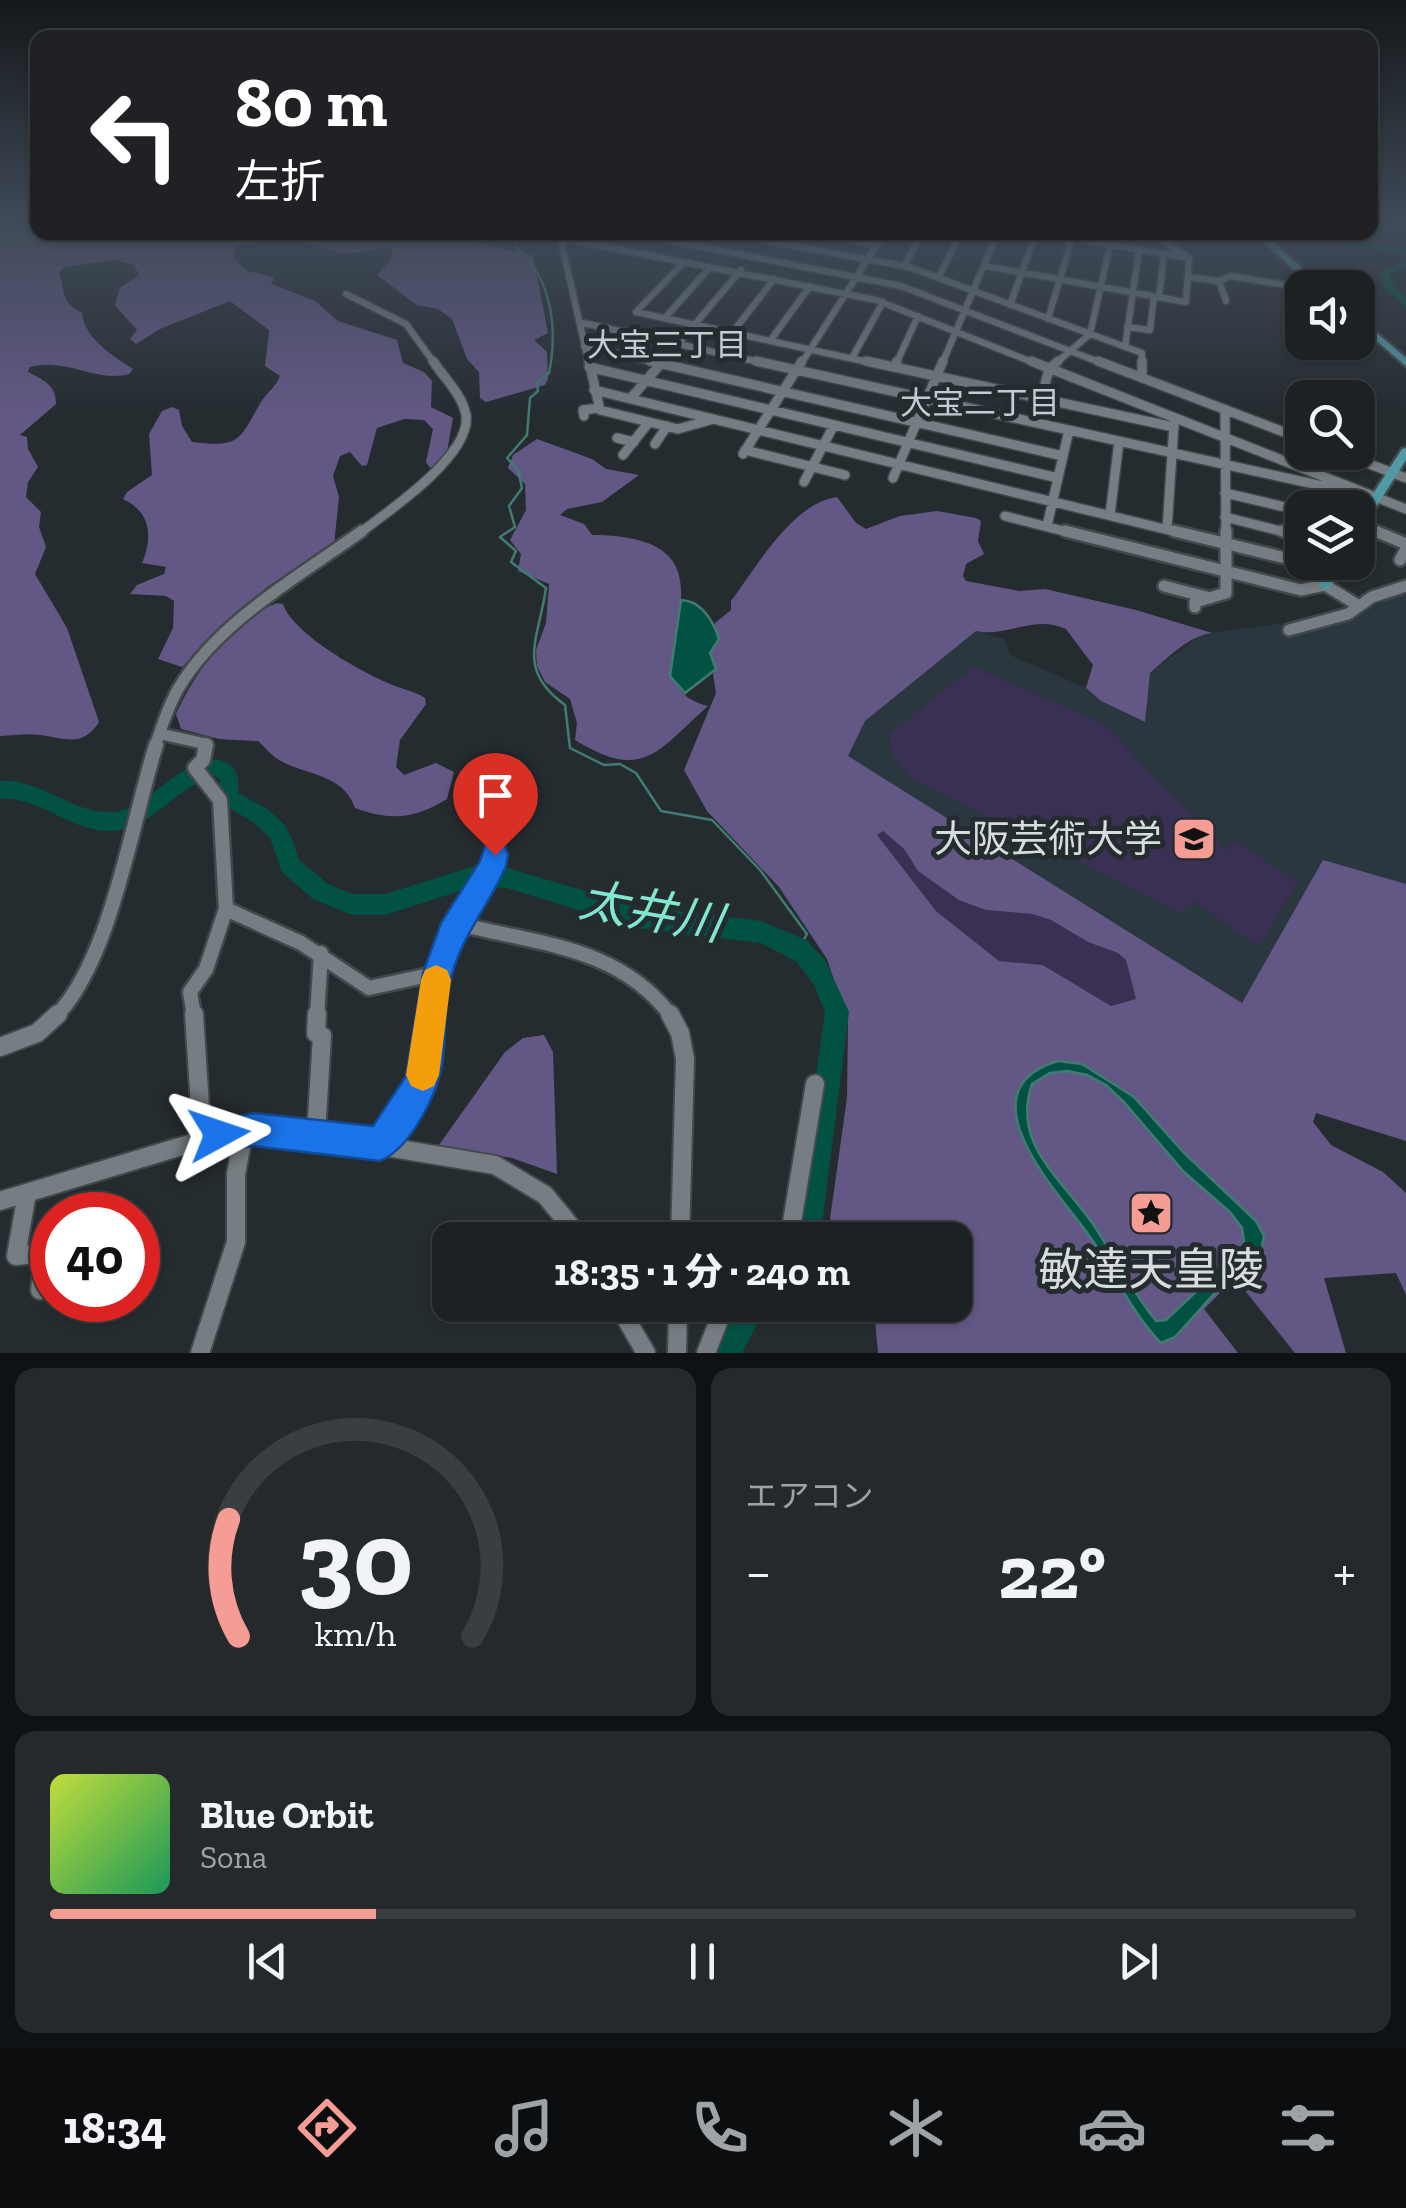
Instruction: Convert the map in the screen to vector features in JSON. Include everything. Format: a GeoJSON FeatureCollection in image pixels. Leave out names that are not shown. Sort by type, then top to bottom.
{"type":"FeatureCollection","features":[{"type":"Feature","properties":{"kind":"main road"},"geometry":{"type":"LineString","coordinates":[[1375,335],[1406,362]]}},
{"type":"Feature","properties":{"kind":"main road"},"geometry":{"type":"LineString","coordinates":[[1376,498],[1400,475],[1406,451]]}},
{"type":"Feature","properties":{"kind":"main road"},"geometry":{"type":"LineString","coordinates":[[1325,585],[1327,580]]}},
{"type":"Feature","properties":{"kind":"street"},"geometry":{"type":"LineString","coordinates":[[572,290],[599,408]]}},
{"type":"Feature","properties":{"kind":"street"},"geometry":{"type":"LineString","coordinates":[[657,290],[636,312],[1090,409],[1174,422]]}},
{"type":"Feature","properties":{"kind":"street"},"geometry":{"type":"LineString","coordinates":[[664,318],[689,290]]}},
{"type":"Feature","properties":{"kind":"street"},"geometry":{"type":"LineString","coordinates":[[631,398],[723,290]]}},
{"type":"Feature","properties":{"kind":"street"},"geometry":{"type":"LineString","coordinates":[[732,332],[765,290]]}},
{"type":"Feature","properties":{"kind":"street"},"geometry":{"type":"LineString","coordinates":[[770,341],[807,290]]}},
{"type":"Feature","properties":{"kind":"street"},"geometry":{"type":"LineString","coordinates":[[832,290],[883,302],[1174,422],[1406,509]]}},
{"type":"Feature","properties":{"kind":"street"},"geometry":{"type":"LineString","coordinates":[[845,475],[744,452],[849,290]]}},
{"type":"Feature","properties":{"kind":"street"},"geometry":{"type":"LineString","coordinates":[[902,290],[1285,433]]}},
{"type":"Feature","properties":{"kind":"street"},"geometry":{"type":"LineString","coordinates":[[1010,304],[1015,290]]}},
{"type":"Feature","properties":{"kind":"street"},"geometry":{"type":"LineString","coordinates":[[1048,319],[1057,290]]}},
{"type":"Feature","properties":{"kind":"street"},"geometry":{"type":"LineString","coordinates":[[1036,422],[1050,368],[1090,334],[1100,290]]}},
{"type":"Feature","properties":{"kind":"street"},"geometry":{"type":"LineString","coordinates":[[1122,290],[1186,302],[1187,290]]}},
{"type":"Feature","properties":{"kind":"street"},"geometry":{"type":"LineString","coordinates":[[1127,326],[1150,330],[1158,290]]}},
{"type":"Feature","properties":{"kind":"street"},"geometry":{"type":"LineString","coordinates":[[1222,290],[1226,301]]}},
{"type":"Feature","properties":{"kind":"street"},"geometry":{"type":"LineString","coordinates":[[893,478],[974,291],[1142,354],[1142,378]]}},
{"type":"Feature","properties":{"kind":"street"},"geometry":{"type":"LineString","coordinates":[[1124,347],[1132,292]]}},
{"type":"Feature","properties":{"kind":"street"},"geometry":{"type":"LineString","coordinates":[[0,1047],[44,1030],[67,1006],[91,960],[160,734],[176,692],[198,657],[218,637],[418,487],[448,461],[462,438],[466,413],[417,337],[396,316],[346,294]]}},
{"type":"Feature","properties":{"kind":"street"},"geometry":{"type":"LineString","coordinates":[[852,358],[883,302]]}},
{"type":"Feature","properties":{"kind":"street"},"geometry":{"type":"LineString","coordinates":[[894,367],[918,316]]}},
{"type":"Feature","properties":{"kind":"street"},"geometry":{"type":"LineString","coordinates":[[579,322],[1376,498]]}},
{"type":"Feature","properties":{"kind":"street"},"geometry":{"type":"LineString","coordinates":[[584,346],[1063,456]]}},
{"type":"Feature","properties":{"kind":"street"},"geometry":{"type":"LineString","coordinates":[[589,367],[1058,478]]}},
{"type":"Feature","properties":{"kind":"street"},"geometry":{"type":"LineString","coordinates":[[1090,409],[1094,386]]}},
{"type":"Feature","properties":{"kind":"street"},"geometry":{"type":"LineString","coordinates":[[594,390],[1285,558]]}},
{"type":"Feature","properties":{"kind":"street"},"geometry":{"type":"LineString","coordinates":[[584,416],[583,410],[599,408],[678,429],[713,419]]}},
{"type":"Feature","properties":{"kind":"street"},"geometry":{"type":"LineString","coordinates":[[1195,607],[1195,602],[1226,593],[1225,410]]}},
{"type":"Feature","properties":{"kind":"street"},"geometry":{"type":"LineString","coordinates":[[623,455],[648,422]]}},
{"type":"Feature","properties":{"kind":"street"},"geometry":{"type":"LineString","coordinates":[[1166,529],[1174,422]]}},
{"type":"Feature","properties":{"kind":"street"},"geometry":{"type":"LineString","coordinates":[[694,424],[698,436]]}},
{"type":"Feature","properties":{"kind":"street"},"geometry":{"type":"LineString","coordinates":[[804,482],[834,425]]}},
{"type":"Feature","properties":{"kind":"street"},"geometry":{"type":"LineString","coordinates":[[655,444],[667,426]]}},
{"type":"Feature","properties":{"kind":"street"},"geometry":{"type":"LineString","coordinates":[[1047,526],[1069,430]]}},
{"type":"Feature","properties":{"kind":"street"},"geometry":{"type":"LineString","coordinates":[[617,438],[634,442]]}},
{"type":"Feature","properties":{"kind":"street"},"geometry":{"type":"LineString","coordinates":[[1110,515],[1119,441]]}},
{"type":"Feature","properties":{"kind":"street"},"geometry":{"type":"LineString","coordinates":[[775,472],[782,459]]}},
{"type":"Feature","properties":{"kind":"street"},"geometry":{"type":"LineString","coordinates":[[1375,466],[1400,475]]}},
{"type":"Feature","properties":{"kind":"street"},"geometry":{"type":"LineString","coordinates":[[1225,493],[1285,507]]}},
{"type":"Feature","properties":{"kind":"street"},"geometry":{"type":"LineString","coordinates":[[1005,516],[1302,590],[1325,585],[1360,606]]}},
{"type":"Feature","properties":{"kind":"street"},"geometry":{"type":"LineString","coordinates":[[1225,517],[1285,532]]}},
{"type":"Feature","properties":{"kind":"street"},"geometry":{"type":"LineString","coordinates":[[1375,535],[1404,551]]}},
{"type":"Feature","properties":{"kind":"street"},"geometry":{"type":"LineString","coordinates":[[1164,586],[1210,598]]}},
{"type":"Feature","properties":{"kind":"street"},"geometry":{"type":"LineString","coordinates":[[1289,630],[1320,618],[1348,614],[1406,586]]}},
{"type":"Feature","properties":{"kind":"street"},"geometry":{"type":"LineString","coordinates":[[160,734],[206,744],[198,772],[220,800],[226,910],[206,968],[190,992],[198,1038],[202,1138]]}},
{"type":"Feature","properties":{"kind":"street"},"geometry":{"type":"LineString","coordinates":[[380,1144],[400,1119],[420,1083],[427,1061],[427,1027],[438,973],[456,923],[493,866],[496,836]]}},
{"type":"Feature","properties":{"kind":"street"},"geometry":{"type":"LineString","coordinates":[[226,910],[271,926],[321,952],[369,988],[438,973]]}},
{"type":"Feature","properties":{"kind":"street"},"geometry":{"type":"LineString","coordinates":[[456,923],[587,950],[610,960],[640,982],[677,1022],[684,1037],[685,1059],[680,1222]]}},
{"type":"Feature","properties":{"kind":"street"},"geometry":{"type":"LineString","coordinates":[[316,1134],[322,1036],[316,1033],[321,952]]}},
{"type":"Feature","properties":{"kind":"street"},"geometry":{"type":"LineString","coordinates":[[795,1222],[814,1084]]}},
{"type":"Feature","properties":{"kind":"street"},"geometry":{"type":"LineString","coordinates":[[200,1353],[236,1242],[236,1174],[244,1131]]}},
{"type":"Feature","properties":{"kind":"street"},"geometry":{"type":"LineString","coordinates":[[0,1201],[202,1138],[244,1131],[316,1134],[498,1166],[545,1195],[567,1222]]}},
{"type":"Feature","properties":{"kind":"street"},"geometry":{"type":"LineString","coordinates":[[27,1193],[16,1256],[30,1254]]}},
{"type":"Feature","properties":{"kind":"street"},"geometry":{"type":"LineString","coordinates":[[628,1322],[646,1353]]}},
{"type":"Feature","properties":{"kind":"street"},"geometry":{"type":"LineString","coordinates":[[678,1322],[678,1353]]}},
{"type":"Feature","properties":{"kind":"street"},"geometry":{"type":"LineString","coordinates":[[706,1353],[718,1322]]}},
{"type":"Feature","properties":{"kind":"shaded area"},"geometry":{"type":"Polygon","coordinates":[[[0,290],[63,290],[67,300],[82,313],[94,338],[133,369],[117,376],[56,365],[30,367],[28,372],[51,388],[56,404],[20,435],[27,437],[28,449],[38,467],[28,482],[26,497],[41,512],[39,527],[46,547],[35,574],[67,628],[99,722],[87,735],[74,739],[31,734],[0,736],[0,290]]]}},
{"type":"Feature","properties":{"kind":"shaded area"},"geometry":{"type":"Polygon","coordinates":[[[119,290],[287,290],[315,301],[338,321],[397,340],[403,363],[424,372],[432,381],[431,407],[453,418],[446,457],[430,468],[426,462],[433,429],[424,420],[404,419],[377,428],[367,465],[362,466],[350,452],[340,456],[333,476],[339,497],[334,545],[267,587],[182,667],[158,659],[173,628],[174,601],[166,596],[130,594],[137,585],[164,574],[166,567],[142,563],[148,544],[147,526],[139,511],[123,499],[152,475],[149,434],[162,411],[172,407],[179,410],[182,426],[192,442],[230,442],[242,433],[280,376],[265,366],[269,330],[230,301],[160,329],[136,344],[130,339],[137,330],[115,305],[119,290]]]}},
{"type":"Feature","properties":{"kind":"shaded area"},"geometry":{"type":"Polygon","coordinates":[[[397,290],[540,290],[548,333],[534,340],[547,352],[545,385],[486,402],[480,398],[479,372],[467,359],[452,319],[438,309],[417,305],[397,290]]]}},
{"type":"Feature","properties":{"kind":"shaded area"},"geometry":{"type":"Polygon","coordinates":[[[537,439],[592,459],[606,469],[639,475],[602,502],[567,509],[560,515],[584,524],[592,535],[644,542],[671,559],[681,583],[673,670],[682,692],[708,706],[649,756],[618,759],[575,740],[577,723],[570,699],[545,682],[537,666],[536,650],[546,623],[549,584],[518,571],[521,554],[510,540],[526,510],[525,484],[508,468],[513,455],[537,439]]]}},
{"type":"Feature","properties":{"kind":"shaded area"},"geometry":{"type":"Polygon","coordinates":[[[837,497],[856,523],[866,529],[900,516],[937,511],[976,518],[981,521],[978,541],[984,554],[966,564],[966,581],[1019,591],[1045,589],[1212,633],[1187,643],[1150,673],[1145,722],[1101,701],[1086,688],[1093,665],[1066,629],[1043,624],[998,632],[976,631],[865,721],[848,756],[1242,1003],[1323,860],[1406,884],[1406,1141],[1316,1113],[1313,1122],[1331,1145],[1383,1172],[1406,1193],[1406,1295],[1396,1273],[1324,1278],[1346,1353],[1295,1353],[1235,1278],[1204,1309],[1238,1353],[878,1353],[875,1322],[972,1322],[972,1222],[830,1219],[847,1098],[848,1022],[827,959],[779,887],[707,811],[684,770],[716,693],[716,669],[710,653],[719,639],[714,624],[731,610],[731,601],[776,539],[805,511],[837,497]],[[883,831],[877,835],[936,911],[999,961],[1043,965],[1111,1006],[1136,999],[1126,960],[1118,953],[1088,942],[1051,920],[1032,914],[986,910],[959,900],[918,871],[904,849],[883,831]]]}},
{"type":"Feature","properties":{"kind":"shaded area","name":"大阪芸術大学"},"geometry":{"type":"Polygon","coordinates":[[[1406,591],[1406,923],[1258,1013],[848,756],[865,721],[976,631],[1005,639],[1010,655],[1086,688],[1101,701],[1144,722],[1150,673],[1202,634],[1355,614],[1406,591]]]}},
{"type":"Feature","properties":{"kind":"shaded area"},"geometry":{"type":"Polygon","coordinates":[[[681,600],[701,608],[719,639],[710,653],[716,669],[685,693],[670,676],[681,600]]]}},
{"type":"Feature","properties":{"kind":"shaded area"},"geometry":{"type":"Polygon","coordinates":[[[277,603],[283,604],[289,616],[313,639],[345,661],[425,698],[426,704],[400,740],[396,767],[404,775],[436,763],[454,772],[447,799],[424,811],[402,816],[368,812],[355,808],[349,796],[332,781],[287,764],[258,741],[219,739],[181,729],[176,714],[205,664],[245,621],[277,603]]]}},
{"type":"Feature","properties":{"kind":"shaded area"},"geometry":{"type":"Polygon","coordinates":[[[973,667],[1103,723],[1226,852],[1234,840],[1297,882],[1259,947],[1194,901],[1180,913],[911,778],[891,752],[891,733],[973,667]]]}},
{"type":"Feature","properties":{"kind":"shaded area"},"geometry":{"type":"Polygon","coordinates":[[[883,831],[904,849],[918,871],[986,910],[1032,914],[1051,920],[1088,942],[1118,953],[1126,960],[1136,999],[1111,1006],[1044,965],[999,961],[936,911],[877,835],[883,831]]]}},
{"type":"Feature","properties":{"kind":"shaded area"},"geometry":{"type":"Polygon","coordinates":[[[544,1035],[553,1052],[557,1174],[512,1158],[439,1145],[505,1052],[523,1038],[544,1035]]]}},
{"type":"Feature","properties":{"kind":"shaded area"},"geometry":{"type":"Polygon","coordinates":[[[1058,1061],[1082,1064],[1134,1097],[1184,1153],[1256,1221],[1264,1236],[1260,1255],[1223,1284],[1175,1337],[1161,1343],[1150,1330],[1088,1234],[1039,1168],[1016,1117],[1017,1094],[1030,1075],[1058,1061]],[[1050,1073],[1032,1084],[1028,1125],[1043,1160],[1093,1224],[1147,1309],[1156,1321],[1166,1320],[1236,1254],[1244,1242],[1242,1228],[1230,1212],[1184,1172],[1124,1102],[1106,1085],[1087,1075],[1050,1073]]]}},
{"type":"Feature","properties":{"kind":"waterway"},"geometry":{"type":"LineString","coordinates":[[545,290],[553,339],[549,373],[537,383],[538,391],[530,398],[527,435],[507,458],[518,470],[522,488],[509,506],[515,527],[500,537],[516,551],[511,562],[546,588],[534,652],[540,679],[565,705],[570,748],[604,765],[620,764],[636,773],[661,811],[712,820],[760,870],[807,934],[799,948]]}},
{"type":"Feature","properties":{"kind":"waterway"},"geometry":{"type":"LineString","coordinates":[[1392,290],[1406,304]]}},
{"type":"Feature","properties":{"kind":"waterway","name":"太井川"},"geometry":{"type":"LineString","coordinates":[[0,790],[27,791],[79,815],[109,822],[138,814],[189,778],[217,767],[230,776],[228,797],[269,823],[283,841],[289,865],[336,900],[385,905],[456,880],[490,876],[524,881],[636,917],[740,927],[780,938],[798,948],[817,968],[837,1012],[808,1222]]}},
{"type":"Feature","properties":{"kind":"waterway","name":"太井川"},"geometry":{"type":"LineString","coordinates":[[725,1353],[743,1322]]}},
{"type":"Feature","properties":{"kind":"slow traffic"},"geometry":{"type":"LineString","coordinates":[[423,1075],[436,980]]}},
{"type":"Feature","properties":{"kind":"place","name":"大阪芸術大学"},"geometry":{"type":"Point","coordinates":[1194,839]}},
{"type":"Feature","properties":{"kind":"place","name":"敏達天皇陵"},"geometry":{"type":"Point","coordinates":[1151,1213]}},
{"type":"Feature","properties":{"kind":"district","name":"大宝三丁目"},"geometry":{"type":"Point","coordinates":[667,345]}},
{"type":"Feature","properties":{"kind":"district","name":"大宝二丁目"},"geometry":{"type":"Point","coordinates":[980,403]}},
{"type":"Feature","properties":{"kind":"route"},"geometry":{"type":"LineString","coordinates":[[219,1134],[253,1130],[380,1144],[400,1119],[420,1083],[427,1061],[427,1027],[438,973],[456,923],[493,866],[495,855]]}}]}
